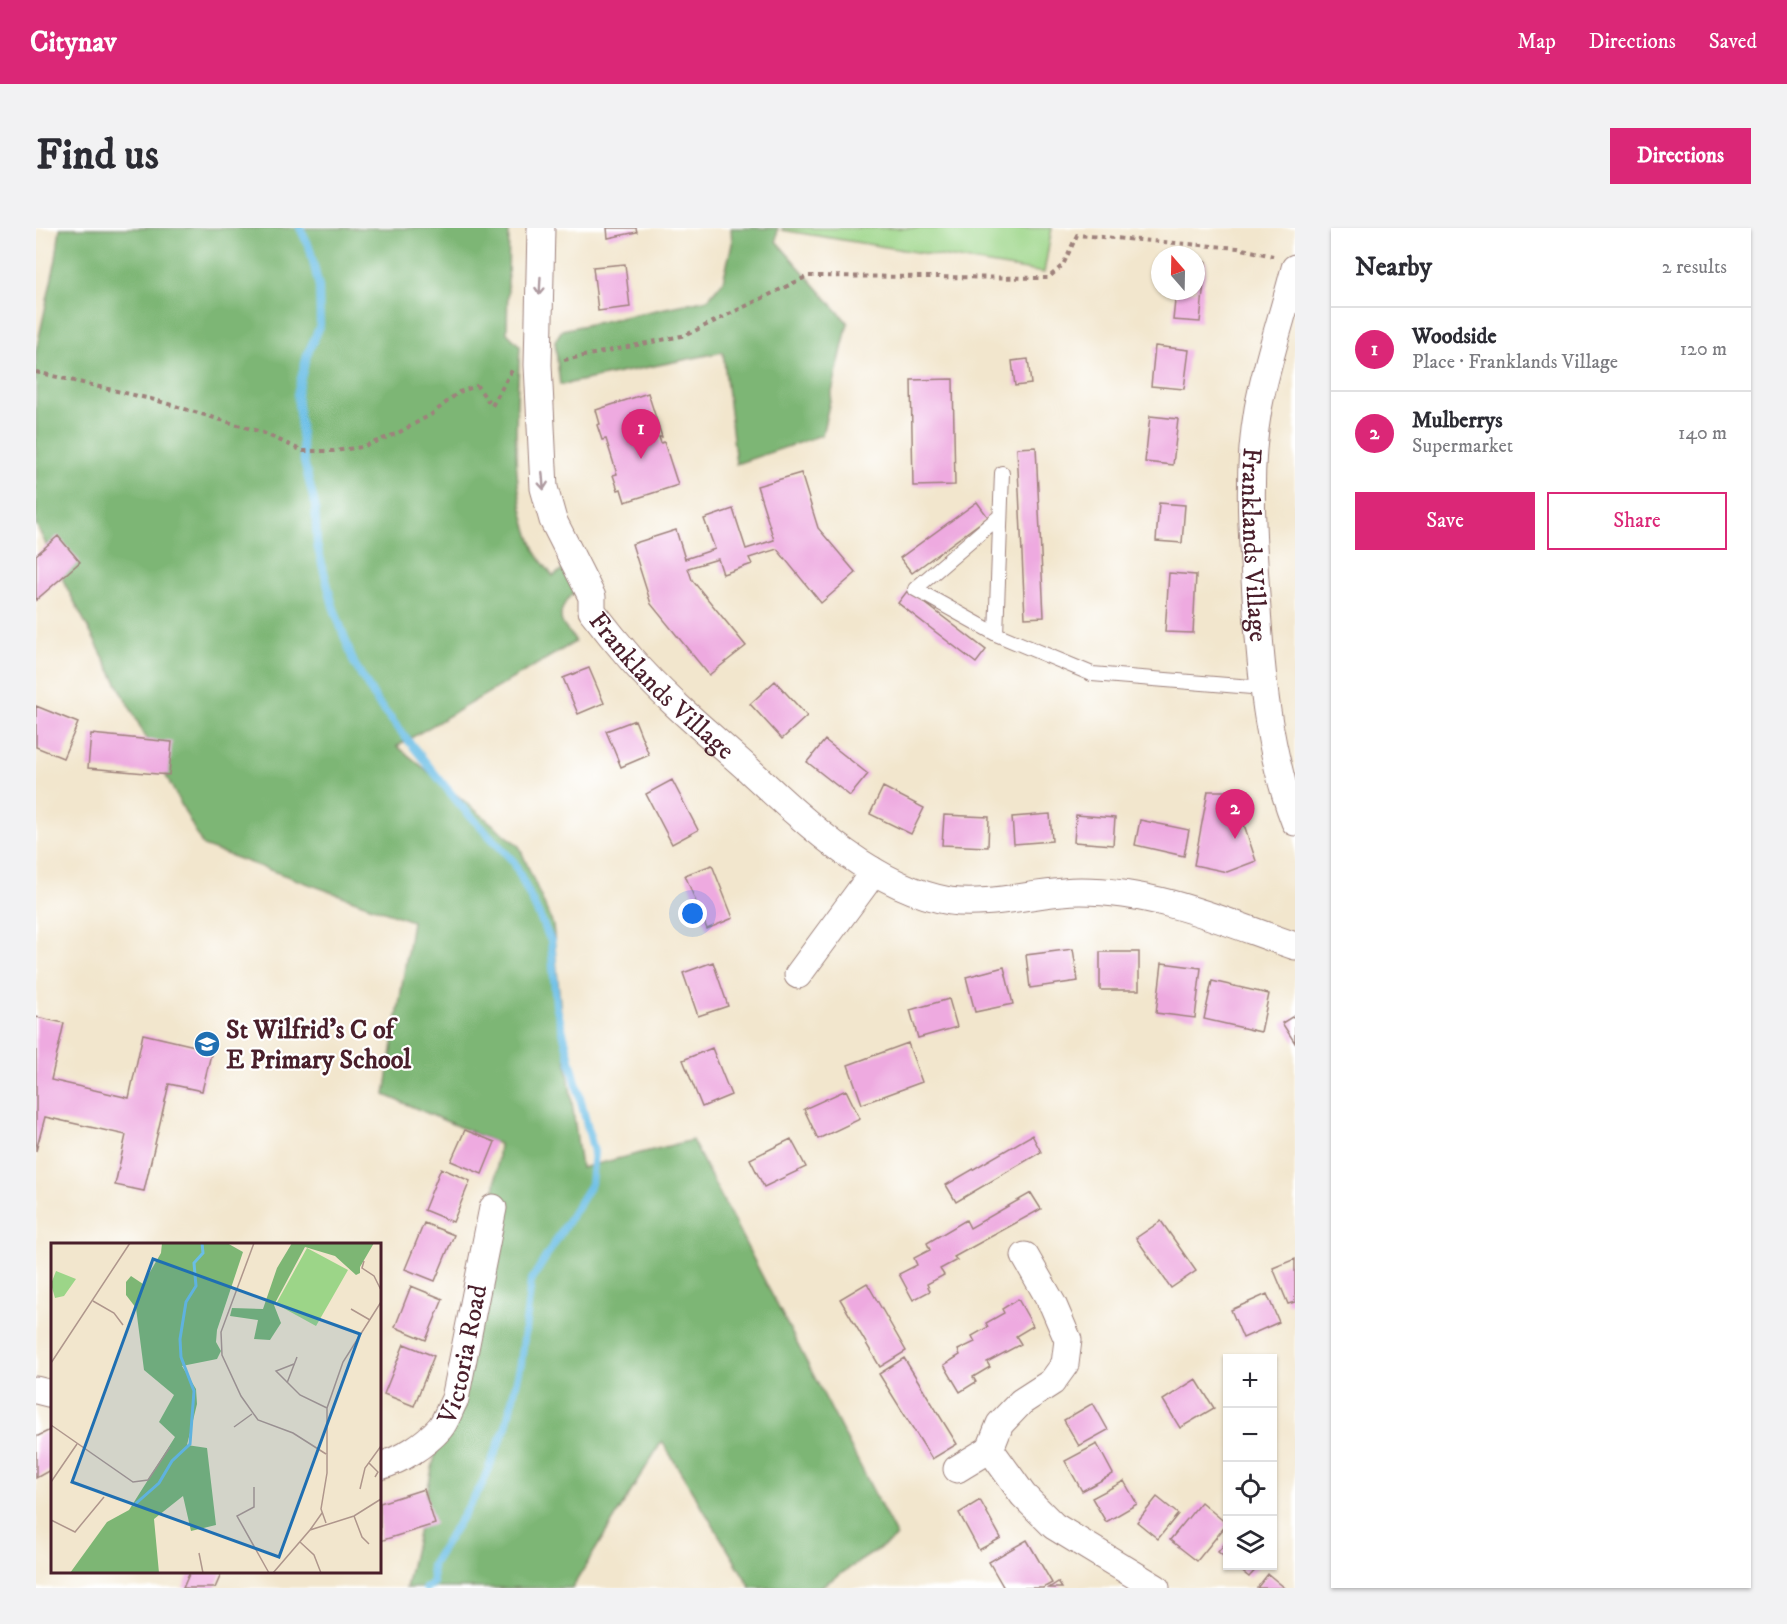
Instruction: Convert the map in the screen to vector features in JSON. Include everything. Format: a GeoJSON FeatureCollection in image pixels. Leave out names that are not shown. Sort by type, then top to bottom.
{"type":"FeatureCollection","features":[{"type":"Feature","properties":{"kind":"street","name":"Franklands Village"},"geometry":{"type":"LineString","coordinates":[[541,228],[528,370],[544,488],[553,520],[592,597],[592,611],[633,661],[687,715],[815,828],[872,870],[917,892],[951,901],[982,901],[1081,891],[1128,894],[1159,900],[1295,946]]}},
{"type":"Feature","properties":{"kind":"street","name":"Franklands Village"},"geometry":{"type":"LineString","coordinates":[[1285,262],[1271,353],[1258,410],[1250,484],[1254,564],[1268,726],[1276,765],[1295,822]]}},
{"type":"Feature","properties":{"kind":"street"},"geometry":{"type":"LineString","coordinates":[[798,975],[865,884],[872,870]]}},
{"type":"Feature","properties":{"kind":"street","name":"Victoria Road"},"geometry":{"type":"LineString","coordinates":[[381,1466],[391,1463],[414,1449],[441,1428],[455,1399],[493,1208]]}},
{"type":"Feature","properties":{"kind":"street"},"geometry":{"type":"LineString","coordinates":[[957,1469],[990,1449],[1000,1424],[1021,1402],[1052,1382],[1065,1364],[1068,1341],[1053,1305],[1025,1256]]}},
{"type":"Feature","properties":{"kind":"street"},"geometry":{"type":"LineString","coordinates":[[36,1390],[51,1395]]}},
{"type":"Feature","properties":{"kind":"street"},"geometry":{"type":"LineString","coordinates":[[990,1449],[1023,1495],[1054,1526],[1156,1588]]}},
{"type":"Feature","properties":{"kind":"lane"},"geometry":{"type":"LineString","coordinates":[[996,634],[1002,473]]}},
{"type":"Feature","properties":{"kind":"lane"},"geometry":{"type":"LineString","coordinates":[[1000,516],[915,589],[996,634],[1092,674],[1264,688]]}},
{"type":"Feature","properties":{"kind":"path"},"geometry":{"type":"LineString","coordinates":[[36,372],[155,400],[261,432],[303,451],[334,451],[362,447],[398,433],[432,414],[459,392],[477,386],[492,406],[514,366],[528,370],[686,335],[808,276],[1048,278],[1064,265],[1077,235],[1238,248],[1285,262]]}},
{"type":"Feature","properties":{"kind":"green space"},"geometry":{"type":"Polygon","coordinates":[[[60,228],[509,228],[507,333],[520,346],[516,449],[520,501],[526,526],[541,561],[553,576],[567,567],[579,589],[566,602],[561,613],[563,624],[575,642],[397,746],[519,846],[553,925],[563,1036],[581,1168],[692,1140],[897,1537],[819,1588],[751,1588],[662,1441],[572,1588],[406,1588],[493,1208],[499,1144],[385,1095],[412,921],[203,846],[67,588],[36,524],[36,351],[56,259],[60,228]]]}},
{"type":"Feature","properties":{"kind":"green space"},"geometry":{"type":"Polygon","coordinates":[[[731,228],[778,228],[776,241],[848,323],[822,435],[736,464],[723,352],[560,385],[555,341],[562,330],[708,299],[723,281],[732,244],[731,228]]]}},
{"type":"Feature","properties":{"kind":"green space"},"geometry":{"type":"Polygon","coordinates":[[[782,228],[1052,228],[1044,273],[782,230],[782,228]]]}},
{"type":"Feature","properties":{"kind":"building"},"geometry":{"type":"Polygon","coordinates":[[[607,228],[636,228],[637,232],[608,238],[607,228]]]}},
{"type":"Feature","properties":{"kind":"building"},"geometry":{"type":"Polygon","coordinates":[[[625,264],[630,307],[598,311],[593,267],[625,264]]]}},
{"type":"Feature","properties":{"kind":"building"},"geometry":{"type":"Polygon","coordinates":[[[1175,300],[1202,300],[1200,322],[1173,320],[1175,300]]]}},
{"type":"Feature","properties":{"kind":"building"},"geometry":{"type":"Polygon","coordinates":[[[1155,346],[1189,350],[1184,389],[1151,386],[1155,346]]]}},
{"type":"Feature","properties":{"kind":"building"},"geometry":{"type":"Polygon","coordinates":[[[1028,359],[1031,384],[1015,386],[1012,361],[1028,359]]]}},
{"type":"Feature","properties":{"kind":"building"},"geometry":{"type":"Polygon","coordinates":[[[953,379],[955,485],[913,486],[911,380],[953,379]]]}},
{"type":"Feature","properties":{"kind":"building"},"geometry":{"type":"Polygon","coordinates":[[[648,393],[662,437],[659,437],[661,443],[664,442],[678,485],[625,502],[613,475],[617,474],[606,439],[602,440],[597,425],[600,424],[596,410],[648,393]]]}},
{"type":"Feature","properties":{"kind":"building"},"geometry":{"type":"Polygon","coordinates":[[[1150,416],[1178,419],[1173,465],[1145,462],[1150,416]]]}},
{"type":"Feature","properties":{"kind":"building"},"geometry":{"type":"Polygon","coordinates":[[[1036,447],[1044,617],[1025,618],[1017,448],[1036,447]]]}},
{"type":"Feature","properties":{"kind":"building"},"geometry":{"type":"Polygon","coordinates":[[[801,473],[818,528],[856,573],[821,603],[777,549],[749,558],[752,564],[723,574],[718,559],[688,568],[692,580],[746,646],[709,675],[651,604],[632,544],[676,530],[685,559],[715,549],[704,519],[733,509],[746,549],[774,540],[757,486],[801,473]]]}},
{"type":"Feature","properties":{"kind":"building"},"geometry":{"type":"Polygon","coordinates":[[[977,502],[988,517],[912,573],[900,558],[977,502]]]}},
{"type":"Feature","properties":{"kind":"building"},"geometry":{"type":"Polygon","coordinates":[[[1159,503],[1185,505],[1182,543],[1156,541],[1159,503]]]}},
{"type":"Feature","properties":{"kind":"building"},"geometry":{"type":"Polygon","coordinates":[[[58,536],[80,562],[36,600],[36,555],[58,536]]]}},
{"type":"Feature","properties":{"kind":"building"},"geometry":{"type":"Polygon","coordinates":[[[1169,573],[1196,575],[1193,633],[1165,632],[1169,573]]]}},
{"type":"Feature","properties":{"kind":"building"},"geometry":{"type":"Polygon","coordinates":[[[908,590],[986,650],[976,663],[898,603],[908,590]]]}},
{"type":"Feature","properties":{"kind":"building"},"geometry":{"type":"Polygon","coordinates":[[[589,668],[604,703],[578,714],[563,678],[589,668]]]}},
{"type":"Feature","properties":{"kind":"building"},"geometry":{"type":"Polygon","coordinates":[[[775,681],[807,716],[782,739],[750,704],[775,681]]]}},
{"type":"Feature","properties":{"kind":"building"},"geometry":{"type":"Polygon","coordinates":[[[36,706],[78,723],[63,758],[36,747],[36,706]]]}},
{"type":"Feature","properties":{"kind":"building"},"geometry":{"type":"Polygon","coordinates":[[[635,720],[649,755],[621,767],[606,731],[635,720]]]}},
{"type":"Feature","properties":{"kind":"building"},"geometry":{"type":"Polygon","coordinates":[[[91,734],[172,742],[169,775],[88,768],[91,734]]]}},
{"type":"Feature","properties":{"kind":"building"},"geometry":{"type":"Polygon","coordinates":[[[825,740],[868,774],[850,796],[807,762],[825,740]]]}},
{"type":"Feature","properties":{"kind":"building"},"geometry":{"type":"Polygon","coordinates":[[[672,780],[698,830],[672,844],[646,794],[672,780]]]}},
{"type":"Feature","properties":{"kind":"building"},"geometry":{"type":"Polygon","coordinates":[[[883,787],[924,808],[911,834],[870,814],[883,787]]]}},
{"type":"Feature","properties":{"kind":"building"},"geometry":{"type":"Polygon","coordinates":[[[1208,791],[1233,791],[1256,861],[1227,872],[1194,865],[1208,791]]]}},
{"type":"Feature","properties":{"kind":"building"},"geometry":{"type":"Polygon","coordinates":[[[1050,814],[1052,841],[1014,844],[1012,817],[1050,814]]]}},
{"type":"Feature","properties":{"kind":"building"},"geometry":{"type":"Polygon","coordinates":[[[944,815],[989,817],[988,847],[942,845],[944,815]]]}},
{"type":"Feature","properties":{"kind":"building"},"geometry":{"type":"Polygon","coordinates":[[[1076,815],[1115,818],[1113,845],[1074,842],[1076,815]]]}},
{"type":"Feature","properties":{"kind":"building"},"geometry":{"type":"Polygon","coordinates":[[[1140,820],[1189,830],[1184,856],[1135,845],[1140,820]]]}},
{"type":"Feature","properties":{"kind":"building"},"geometry":{"type":"Polygon","coordinates":[[[712,865],[733,918],[707,929],[685,875],[712,865]]]}},
{"type":"Feature","properties":{"kind":"building"},"geometry":{"type":"Polygon","coordinates":[[[1073,949],[1078,981],[1030,988],[1026,955],[1073,949]]]}},
{"type":"Feature","properties":{"kind":"building"},"geometry":{"type":"Polygon","coordinates":[[[1100,952],[1139,952],[1139,990],[1100,990],[1100,952]]]}},
{"type":"Feature","properties":{"kind":"building"},"geometry":{"type":"Polygon","coordinates":[[[713,962],[728,1006],[698,1016],[683,973],[713,962]]]}},
{"type":"Feature","properties":{"kind":"building"},"geometry":{"type":"Polygon","coordinates":[[[1162,963],[1201,968],[1195,1018],[1156,1013],[1162,963]]]}},
{"type":"Feature","properties":{"kind":"building"},"geometry":{"type":"Polygon","coordinates":[[[1004,967],[1013,1004],[975,1012],[966,977],[1004,967]]]}},
{"type":"Feature","properties":{"kind":"building"},"geometry":{"type":"Polygon","coordinates":[[[1212,981],[1269,994],[1261,1032],[1204,1019],[1212,981]]]}},
{"type":"Feature","properties":{"kind":"building"},"geometry":{"type":"Polygon","coordinates":[[[949,999],[957,1027],[918,1038],[910,1010],[949,999]]]}},
{"type":"Feature","properties":{"kind":"building"},"geometry":{"type":"Polygon","coordinates":[[[1295,1015],[1295,1043],[1282,1023],[1295,1015]]]}},
{"type":"Feature","properties":{"kind":"building"},"geometry":{"type":"Polygon","coordinates":[[[36,1017],[64,1023],[51,1080],[129,1098],[143,1034],[212,1050],[202,1091],[169,1084],[144,1191],[115,1185],[126,1135],[45,1117],[36,1151],[36,1017]]]}},
{"type":"Feature","properties":{"kind":"building"},"geometry":{"type":"Polygon","coordinates":[[[908,1043],[922,1082],[862,1104],[848,1065],[908,1043]]]}},
{"type":"Feature","properties":{"kind":"building"},"geometry":{"type":"Polygon","coordinates":[[[712,1048],[731,1095],[702,1107],[683,1060],[712,1048]]]}},
{"type":"Feature","properties":{"kind":"building"},"geometry":{"type":"Polygon","coordinates":[[[846,1090],[860,1119],[818,1139],[804,1109],[846,1090]]]}},
{"type":"Feature","properties":{"kind":"building"},"geometry":{"type":"Polygon","coordinates":[[[465,1130],[495,1142],[482,1174],[451,1161],[465,1130]]]}},
{"type":"Feature","properties":{"kind":"building"},"geometry":{"type":"Polygon","coordinates":[[[1032,1135],[1041,1152],[956,1202],[946,1185],[1032,1135]]]}},
{"type":"Feature","properties":{"kind":"building"},"geometry":{"type":"Polygon","coordinates":[[[791,1139],[806,1167],[764,1187],[750,1159],[791,1139]]]}},
{"type":"Feature","properties":{"kind":"building"},"geometry":{"type":"Polygon","coordinates":[[[441,1168],[470,1181],[453,1222],[424,1210],[441,1168]]]}},
{"type":"Feature","properties":{"kind":"building"},"geometry":{"type":"Polygon","coordinates":[[[1031,1193],[1041,1209],[954,1257],[957,1260],[940,1269],[944,1275],[927,1284],[930,1291],[913,1300],[899,1274],[917,1265],[914,1258],[930,1250],[927,1243],[966,1220],[970,1228],[1031,1193]]]}},
{"type":"Feature","properties":{"kind":"building"},"geometry":{"type":"Polygon","coordinates":[[[1161,1221],[1196,1271],[1171,1288],[1136,1238],[1161,1221]]]}},
{"type":"Feature","properties":{"kind":"building"},"geometry":{"type":"Polygon","coordinates":[[[424,1223],[454,1235],[435,1281],[405,1269],[424,1223]]]}},
{"type":"Feature","properties":{"kind":"building"},"geometry":{"type":"Polygon","coordinates":[[[1295,1259],[1295,1302],[1288,1304],[1273,1268],[1295,1259]]]}},
{"type":"Feature","properties":{"kind":"building"},"geometry":{"type":"Polygon","coordinates":[[[867,1283],[906,1351],[880,1367],[840,1299],[867,1283]]]}},
{"type":"Feature","properties":{"kind":"building"},"geometry":{"type":"Polygon","coordinates":[[[411,1286],[443,1299],[426,1340],[395,1327],[411,1286]]]}},
{"type":"Feature","properties":{"kind":"building"},"geometry":{"type":"Polygon","coordinates":[[[1267,1294],[1279,1322],[1243,1338],[1231,1310],[1267,1294]]]}},
{"type":"Feature","properties":{"kind":"building"},"geometry":{"type":"Polygon","coordinates":[[[1018,1299],[1033,1326],[1016,1336],[1021,1344],[987,1362],[990,1367],[973,1377],[976,1382],[960,1392],[944,1365],[960,1355],[958,1350],[975,1342],[972,1336],[988,1327],[986,1323],[1004,1313],[1002,1309],[1018,1299]]]}},
{"type":"Feature","properties":{"kind":"building"},"geometry":{"type":"Polygon","coordinates":[[[404,1344],[434,1356],[414,1406],[384,1394],[404,1344]]]}},
{"type":"Feature","properties":{"kind":"building"},"geometry":{"type":"Polygon","coordinates":[[[904,1358],[957,1444],[932,1459],[879,1374],[904,1358]]]}},
{"type":"Feature","properties":{"kind":"building"},"geometry":{"type":"Polygon","coordinates":[[[1196,1379],[1214,1408],[1180,1428],[1163,1400],[1196,1379]]]}},
{"type":"Feature","properties":{"kind":"building"},"geometry":{"type":"Polygon","coordinates":[[[1093,1403],[1108,1430],[1079,1446],[1064,1420],[1093,1403]]]}},
{"type":"Feature","properties":{"kind":"building"},"geometry":{"type":"Polygon","coordinates":[[[51,1430],[51,1470],[36,1478],[36,1437],[51,1430]]]}},
{"type":"Feature","properties":{"kind":"building"},"geometry":{"type":"Polygon","coordinates":[[[1097,1444],[1113,1474],[1082,1491],[1065,1461],[1097,1444]]]}},
{"type":"Feature","properties":{"kind":"building"},"geometry":{"type":"Polygon","coordinates":[[[1124,1481],[1137,1504],[1106,1522],[1092,1498],[1124,1481]]]}},
{"type":"Feature","properties":{"kind":"building"},"geometry":{"type":"Polygon","coordinates":[[[424,1489],[435,1524],[381,1541],[381,1503],[424,1489]]]}},
{"type":"Feature","properties":{"kind":"building"},"geometry":{"type":"Polygon","coordinates":[[[1157,1497],[1178,1514],[1158,1539],[1137,1522],[1157,1497]]]}},
{"type":"Feature","properties":{"kind":"building"},"geometry":{"type":"Polygon","coordinates":[[[980,1500],[1001,1538],[979,1550],[959,1513],[980,1500]]]}},
{"type":"Feature","properties":{"kind":"building"},"geometry":{"type":"Polygon","coordinates":[[[1201,1502],[1223,1521],[1223,1529],[1197,1561],[1170,1540],[1201,1502]]]}},
{"type":"Feature","properties":{"kind":"building"},"geometry":{"type":"Polygon","coordinates":[[[1027,1540],[1052,1583],[1043,1588],[1004,1588],[989,1562],[1027,1540]]]}},
{"type":"Feature","properties":{"kind":"building"},"geometry":{"type":"Polygon","coordinates":[[[1223,1546],[1223,1556],[1218,1552],[1223,1546]]]}},
{"type":"Feature","properties":{"kind":"building"},"geometry":{"type":"Polygon","coordinates":[[[1240,1570],[1255,1570],[1249,1577],[1240,1570]]]}},
{"type":"Feature","properties":{"kind":"building"},"geometry":{"type":"Polygon","coordinates":[[[190,1573],[222,1573],[215,1588],[183,1588],[190,1573]]]}},
{"type":"Feature","properties":{"kind":"building"},"geometry":{"type":"Polygon","coordinates":[[[1268,1574],[1285,1588],[1257,1588],[1268,1574]]]}},
{"type":"Feature","properties":{"kind":"building"},"geometry":{"type":"Polygon","coordinates":[[[1058,1582],[1062,1588],[1049,1588],[1058,1582]]]}},
{"type":"Feature","properties":{"kind":"waterway"},"geometry":{"type":"LineString","coordinates":[[300,228],[310,249],[319,287],[320,325],[307,355],[297,394],[304,462],[315,505],[317,545],[333,606],[354,663],[378,703],[461,806],[514,862],[551,941],[556,1005],[594,1152],[591,1184],[531,1281],[521,1363],[506,1426],[482,1485],[432,1565],[433,1583],[426,1588]]}},
{"type":"Feature","properties":{"kind":"place","name":"Woodside"},"geometry":{"type":"Point","coordinates":[641,459]}},
{"type":"Feature","properties":{"kind":"place","name":"Mulberrys"},"geometry":{"type":"Point","coordinates":[1235,839]}},
{"type":"Feature","properties":{"kind":"place","name":"St Wilfrid's C of E Primary School"},"geometry":{"type":"Point","coordinates":[207,1044]}}]}
